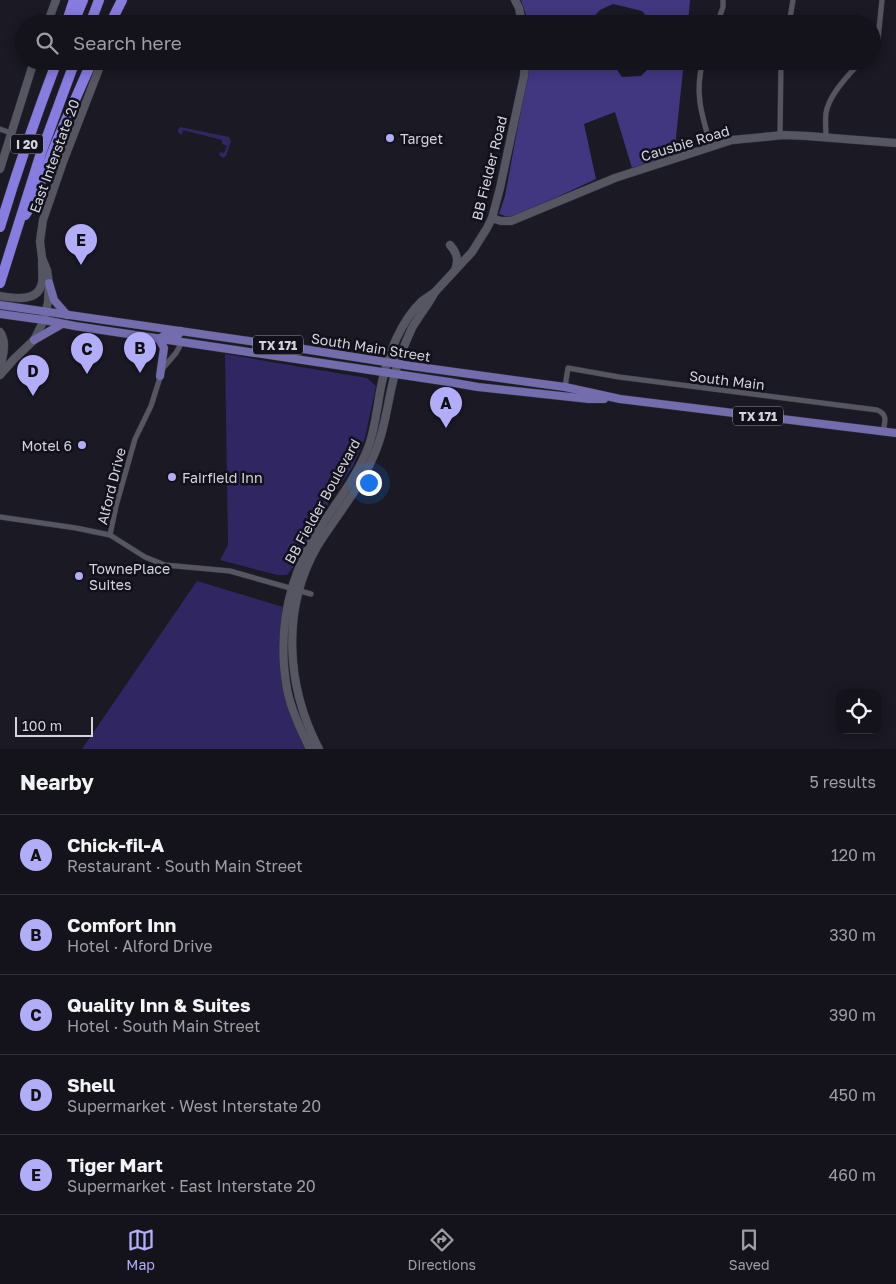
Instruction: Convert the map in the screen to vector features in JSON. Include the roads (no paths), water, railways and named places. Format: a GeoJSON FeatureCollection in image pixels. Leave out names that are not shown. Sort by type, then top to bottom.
{"type":"FeatureCollection","features":[{"type":"Feature","properties":{"kind":"highway"},"geometry":{"type":"LineString","coordinates":[[69,15],[74,0]]}},
{"type":"Feature","properties":{"kind":"highway"},"geometry":{"type":"LineString","coordinates":[[77,15],[83,0]]}},
{"type":"Feature","properties":{"kind":"highway"},"geometry":{"type":"LineString","coordinates":[[93,15],[99,0]]}},
{"type":"Feature","properties":{"kind":"highway"},"geometry":{"type":"LineString","coordinates":[[115,15],[124,0]]}},
{"type":"Feature","properties":{"kind":"highway","name":"I 20"},"geometry":{"type":"LineString","coordinates":[[0,227],[37,113],[54,70]]}},
{"type":"Feature","properties":{"kind":"highway","name":"I 20"},"geometry":{"type":"LineString","coordinates":[[0,283],[41,153],[72,70]]}},
{"type":"Feature","properties":{"kind":"highway"},"geometry":{"type":"LineString","coordinates":[[17,226],[31,206],[56,142],[88,70]]}},
{"type":"Feature","properties":{"kind":"main road"},"geometry":{"type":"LineString","coordinates":[[49,283],[54,300],[67,315]]}},
{"type":"Feature","properties":{"kind":"main road","name":"South Main Street"},"geometry":{"type":"LineString","coordinates":[[0,305],[565,387],[620,399],[896,433]]}},
{"type":"Feature","properties":{"kind":"main road","name":"South Main Street"},"geometry":{"type":"LineString","coordinates":[[0,314],[478,387],[589,398],[620,399]]}},
{"type":"Feature","properties":{"kind":"main road"},"geometry":{"type":"LineString","coordinates":[[34,340],[62,324]]}},
{"type":"Feature","properties":{"kind":"main road"},"geometry":{"type":"LineString","coordinates":[[160,376],[164,348],[159,339],[165,335],[178,335],[180,331]]}},
{"type":"Feature","properties":{"kind":"main road"},"geometry":{"type":"LineString","coordinates":[[182,342],[185,339],[204,334]]}},
{"type":"Feature","properties":{"kind":"street"},"geometry":{"type":"LineString","coordinates":[[50,15],[56,0]]}},
{"type":"Feature","properties":{"kind":"street"},"geometry":{"type":"LineString","coordinates":[[119,15],[124,0]]}},
{"type":"Feature","properties":{"kind":"street"},"geometry":{"type":"LineString","coordinates":[[515,0],[520,15]]}},
{"type":"Feature","properties":{"kind":"street"},"geometry":{"type":"LineString","coordinates":[[720,15],[723,0]]}},
{"type":"Feature","properties":{"kind":"street"},"geometry":{"type":"LineString","coordinates":[[791,15],[793,0]]}},
{"type":"Feature","properties":{"kind":"street"},"geometry":{"type":"LineString","coordinates":[[880,15],[882,0]]}},
{"type":"Feature","properties":{"kind":"street"},"geometry":{"type":"LineString","coordinates":[[0,169],[31,70]]}},
{"type":"Feature","properties":{"kind":"street","name":"East Interstate 20"},"geometry":{"type":"LineString","coordinates":[[0,374],[34,340],[44,320],[48,302],[49,283],[40,242],[43,220],[99,70]]}},
{"type":"Feature","properties":{"kind":"street","name":"BB Fielder Road"},"geometry":{"type":"LineString","coordinates":[[435,292],[472,252],[492,218],[524,70]]}},
{"type":"Feature","properties":{"kind":"street"},"geometry":{"type":"LineString","coordinates":[[700,70],[701,112],[711,146]]}},
{"type":"Feature","properties":{"kind":"street"},"geometry":{"type":"LineString","coordinates":[[780,136],[781,70]]}},
{"type":"Feature","properties":{"kind":"street"},"geometry":{"type":"LineString","coordinates":[[826,137],[826,112],[831,99],[854,70]]}},
{"type":"Feature","properties":{"kind":"street"},"geometry":{"type":"LineString","coordinates":[[0,129],[11,132]]}},
{"type":"Feature","properties":{"kind":"street","name":"Causbie Road"},"geometry":{"type":"LineString","coordinates":[[492,218],[501,221],[511,221],[615,178],[732,140],[780,136],[826,137],[896,143]]}},
{"type":"Feature","properties":{"kind":"street"},"geometry":{"type":"LineString","coordinates":[[452,274],[458,263],[456,253],[450,245],[459,250],[472,252]]}},
{"type":"Feature","properties":{"kind":"street"},"geometry":{"type":"LineString","coordinates":[[0,296],[25,298],[40,289],[42,282],[42,258]]}},
{"type":"Feature","properties":{"kind":"street","name":"BB Fielder Boulevard"},"geometry":{"type":"LineString","coordinates":[[319,749],[310,731],[296,689],[293,664],[292,637],[298,568],[312,541],[363,460],[373,435],[384,372],[402,328],[423,301],[435,292]]}},
{"type":"Feature","properties":{"kind":"street","name":"BB Fielder Boulevard"},"geometry":{"type":"LineString","coordinates":[[310,749],[294,713],[288,690],[284,664],[286,612],[295,589],[315,551],[360,484],[375,454],[381,437],[398,364],[413,327],[435,292]]}},
{"type":"Feature","properties":{"kind":"street"},"geometry":{"type":"LineString","coordinates":[[0,332],[5,344],[0,374]]}},
{"type":"Feature","properties":{"kind":"street","name":"Alford Drive"},"geometry":{"type":"LineString","coordinates":[[0,517],[110,535],[134,439],[151,406],[163,368],[176,353],[182,342]]}},
{"type":"Feature","properties":{"kind":"street","name":"South Main"},"geometry":{"type":"LineString","coordinates":[[565,387],[568,368],[619,377],[877,410],[885,418],[883,432]]}},
{"type":"Feature","properties":{"kind":"street"},"geometry":{"type":"LineString","coordinates":[[110,535],[145,557],[164,565],[230,571],[311,594]]}},
{"type":"Feature","properties":{"kind":"place","name":"Target"},"geometry":{"type":"Point","coordinates":[390,138]}},
{"type":"Feature","properties":{"kind":"place","name":"Tiger Mart"},"geometry":{"type":"Point","coordinates":[81,265]}},
{"type":"Feature","properties":{"kind":"place","name":"Comfort Inn"},"geometry":{"type":"Point","coordinates":[140,373]}},
{"type":"Feature","properties":{"kind":"place","name":"Quality Inn & Suites"},"geometry":{"type":"Point","coordinates":[87,374]}},
{"type":"Feature","properties":{"kind":"place","name":"Shell"},"geometry":{"type":"Point","coordinates":[33,396]}},
{"type":"Feature","properties":{"kind":"place","name":"Chick-fil-A"},"geometry":{"type":"Point","coordinates":[446,428]}},
{"type":"Feature","properties":{"kind":"place","name":"Motel 6"},"geometry":{"type":"Point","coordinates":[82,445]}},
{"type":"Feature","properties":{"kind":"place","name":"Fairfield Inn"},"geometry":{"type":"Point","coordinates":[172,477]}},
{"type":"Feature","properties":{"kind":"place","name":"TownePlace Suites"},"geometry":{"type":"Point","coordinates":[79,576]}}]}
